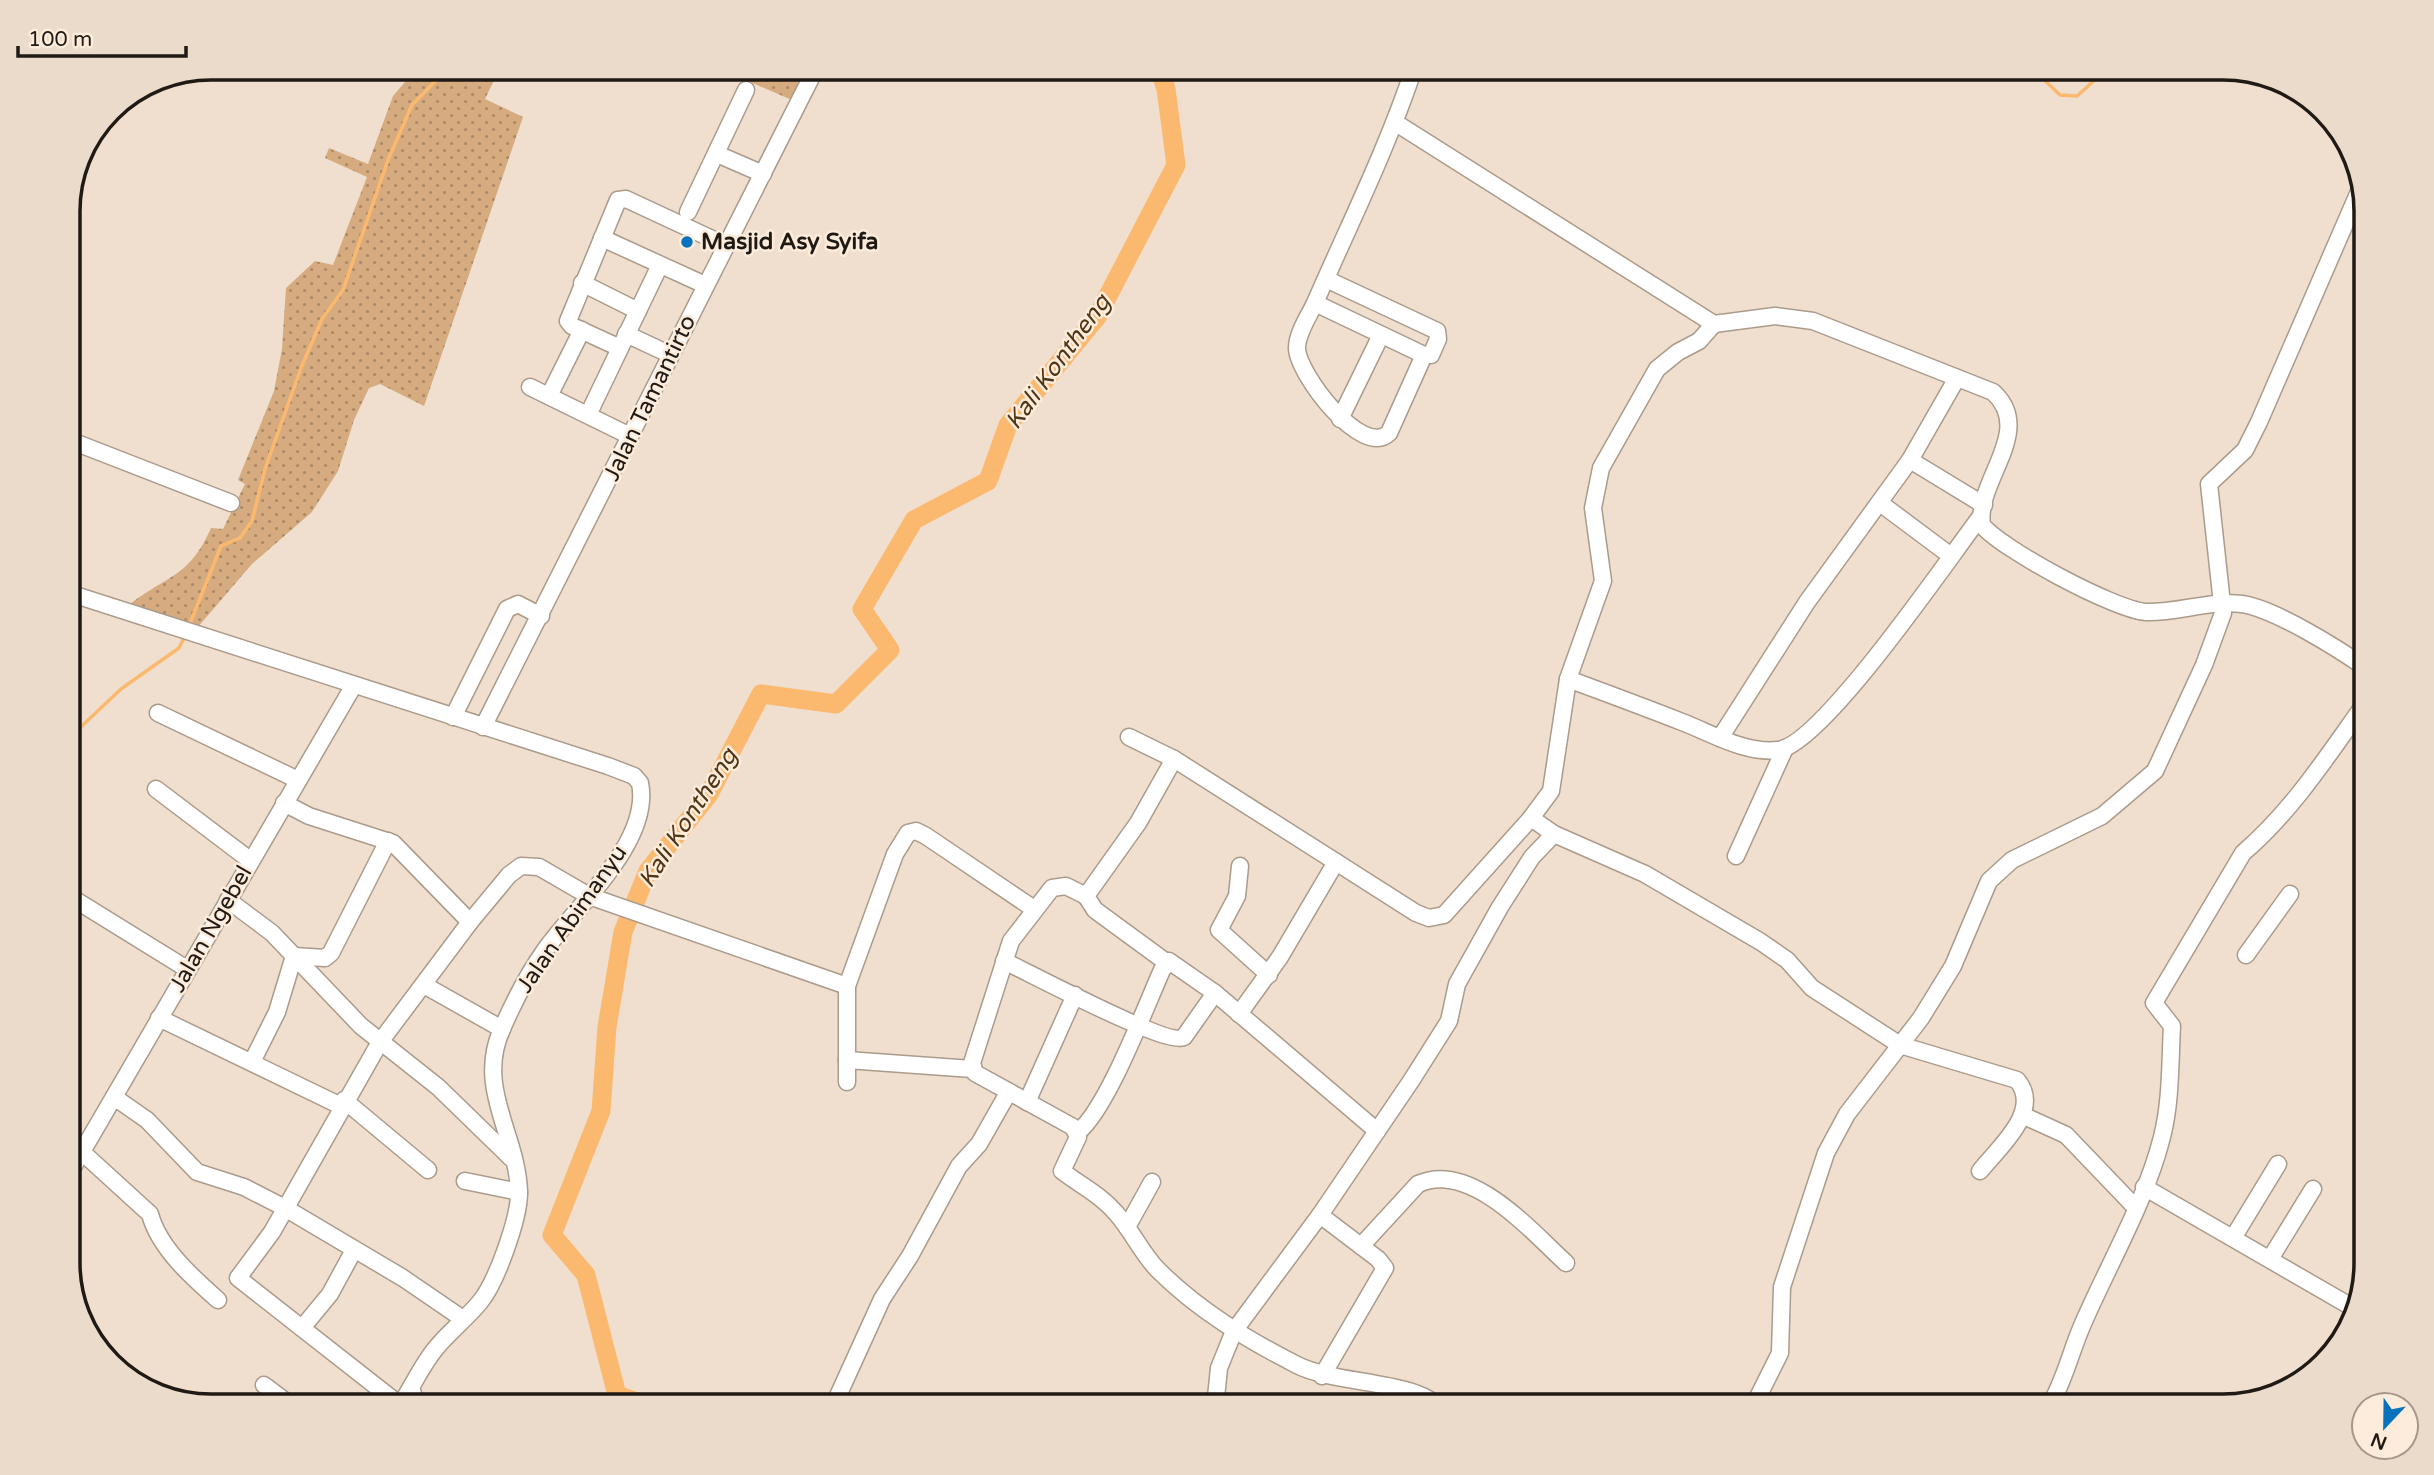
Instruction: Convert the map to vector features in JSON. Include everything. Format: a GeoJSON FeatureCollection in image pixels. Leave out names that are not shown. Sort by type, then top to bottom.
{"type":"FeatureCollection","features":[{"type":"Feature","properties":{"kind":"street"},"geometry":{"type":"LineString","coordinates":[[1410,80],[1396,123],[1298,342],[1298,355],[1340,419],[1371,438],[1385,437],[1424,355]]}},
{"type":"Feature","properties":{"kind":"street","name":"Jalan Tamantirto"},"geometry":{"type":"LineString","coordinates":[[483,727],[810,81]]}},
{"type":"Feature","properties":{"kind":"street"},"geometry":{"type":"LineString","coordinates":[[688,212],[746,90]]}},
{"type":"Feature","properties":{"kind":"street"},"geometry":{"type":"LineString","coordinates":[[1396,123],[1714,324],[1775,316],[1813,321],[1993,392],[2008,410],[2009,425],[2002,457],[1982,511],[1951,556],[1836,704],[1805,736],[1785,748],[1759,749],[1720,737],[1568,679]]}},
{"type":"Feature","properties":{"kind":"street"},"geometry":{"type":"LineString","coordinates":[[717,154],[763,174]]}},
{"type":"Feature","properties":{"kind":"street"},"geometry":{"type":"LineString","coordinates":[[671,355],[582,330],[568,321],[615,205],[622,198],[725,246]]}},
{"type":"Feature","properties":{"kind":"street"},"geometry":{"type":"LineString","coordinates":[[1760,1394],[1780,1353],[1782,1287],[1826,1153],[1847,1114],[1900,1045],[1953,966],[1989,881],[2012,860],[2102,817],[2155,771],[2204,665],[2223,613],[2209,484],[2231,467],[2254,431],[2353,205]]}},
{"type":"Feature","properties":{"kind":"street"},"geometry":{"type":"LineString","coordinates":[[602,238],[705,285]]}},
{"type":"Feature","properties":{"kind":"street"},"geometry":{"type":"LineString","coordinates":[[588,415],[660,265]]}},
{"type":"Feature","properties":{"kind":"street"},"geometry":{"type":"LineString","coordinates":[[1315,303],[1424,355],[1432,354],[1439,336],[1437,331],[1326,279]]}},
{"type":"Feature","properties":{"kind":"street"},"geometry":{"type":"LineString","coordinates":[[582,284],[638,311]]}},
{"type":"Feature","properties":{"kind":"street"},"geometry":{"type":"LineString","coordinates":[[1129,737],[1174,759],[1416,913],[1429,918],[1439,918],[1456,904],[1549,795],[1555,779],[1568,679],[1603,580],[1593,508],[1605,459],[1657,369],[1678,352],[1699,341],[1714,324]]}},
{"type":"Feature","properties":{"kind":"street"},"geometry":{"type":"LineString","coordinates":[[549,396],[582,330]]}},
{"type":"Feature","properties":{"kind":"street"},"geometry":{"type":"LineString","coordinates":[[1340,419],[1381,335]]}},
{"type":"Feature","properties":{"kind":"street"},"geometry":{"type":"LineString","coordinates":[[1720,737],[1807,602],[1910,460],[1957,378]]}},
{"type":"Feature","properties":{"kind":"street"},"geometry":{"type":"LineString","coordinates":[[530,387],[630,436]]}},
{"type":"Feature","properties":{"kind":"street"},"geometry":{"type":"LineString","coordinates":[[81,445],[231,503]]}},
{"type":"Feature","properties":{"kind":"street"},"geometry":{"type":"LineString","coordinates":[[1910,460],[1982,511],[1986,530],[2053,573],[2111,602],[2146,612],[2222,603],[2245,605],[2277,618],[2353,661]]}},
{"type":"Feature","properties":{"kind":"street"},"geometry":{"type":"LineString","coordinates":[[1880,503],[1951,556]]}},
{"type":"Feature","properties":{"kind":"street","name":"Jalan Abimanyu"},"geometry":{"type":"LineString","coordinates":[[81,597],[608,766],[638,779],[641,793],[634,825],[609,873],[540,958],[502,1028],[493,1055],[492,1087],[513,1160],[519,1192],[514,1220],[490,1285],[481,1301],[435,1349],[407,1394]]}},
{"type":"Feature","properties":{"kind":"street"},"geometry":{"type":"LineString","coordinates":[[453,717],[507,609],[518,604],[541,616]]}},
{"type":"Feature","properties":{"kind":"street","name":"Jalan Ngebel"},"geometry":{"type":"LineString","coordinates":[[82,1152],[354,685]]}},
{"type":"Feature","properties":{"kind":"street"},"geometry":{"type":"LineString","coordinates":[[158,713],[298,780]]}},
{"type":"Feature","properties":{"kind":"street"},"geometry":{"type":"LineString","coordinates":[[2056,1394],[2064,1380],[2073,1345],[2144,1187],[2162,1136],[2172,1026],[2154,1003],[2243,853],[2261,837],[2310,781],[2353,720]]}},
{"type":"Feature","properties":{"kind":"street"},"geometry":{"type":"LineString","coordinates":[[1736,856],[1785,748]]}},
{"type":"Feature","properties":{"kind":"street"},"geometry":{"type":"LineString","coordinates":[[1086,896],[1138,824],[1174,759]]}},
{"type":"Feature","properties":{"kind":"street"},"geometry":{"type":"LineString","coordinates":[[156,789],[251,860]]}},
{"type":"Feature","properties":{"kind":"street"},"geometry":{"type":"LineString","coordinates":[[284,803],[309,816],[388,841],[398,847],[470,922]]}},
{"type":"Feature","properties":{"kind":"street"},"geometry":{"type":"LineString","coordinates":[[1531,818],[1554,834],[1645,874],[1761,942],[1787,960],[1812,988],[1900,1045],[2010,1075],[2022,1086],[2026,1096],[2022,1115],[1980,1171]]}},
{"type":"Feature","properties":{"kind":"street"},"geometry":{"type":"LineString","coordinates":[[847,1082],[847,986],[895,853],[908,833],[916,831],[926,836],[1034,909]]}},
{"type":"Feature","properties":{"kind":"street"},"geometry":{"type":"LineString","coordinates":[[1217,1394],[1219,1368],[1234,1331],[1320,1215],[1448,1021],[1457,984],[1500,906],[1532,857],[1554,834]]}},
{"type":"Feature","properties":{"kind":"street"},"geometry":{"type":"LineString","coordinates":[[294,956],[325,958],[331,953],[388,841]]}},
{"type":"Feature","properties":{"kind":"street"},"geometry":{"type":"LineString","coordinates":[[1239,1014],[1269,975],[1336,862]]}},
{"type":"Feature","properties":{"kind":"street"},"geometry":{"type":"LineString","coordinates":[[385,1394],[238,1278],[272,1232],[342,1103],[380,1042],[470,922],[509,875],[520,866],[540,867],[589,896],[847,986]]}},
{"type":"Feature","properties":{"kind":"street"},"geometry":{"type":"LineString","coordinates":[[1240,866],[1237,896],[1219,930],[1269,975]]}},
{"type":"Feature","properties":{"kind":"street"},"geometry":{"type":"LineString","coordinates":[[972,1069],[1004,961],[1016,934],[1048,891],[1057,886],[1072,888],[1086,896],[1095,910],[1166,962],[1177,964],[1215,993],[1377,1131]]}},
{"type":"Feature","properties":{"kind":"street"},"geometry":{"type":"LineString","coordinates":[[2246,955],[2290,894]]}},
{"type":"Feature","properties":{"kind":"street"},"geometry":{"type":"LineString","coordinates":[[228,900],[259,921],[351,1017],[438,1087],[513,1160]]}},
{"type":"Feature","properties":{"kind":"street"},"geometry":{"type":"LineString","coordinates":[[81,903],[187,969]]}},
{"type":"Feature","properties":{"kind":"street"},"geometry":{"type":"LineString","coordinates":[[252,1062],[277,1012],[294,956]]}},
{"type":"Feature","properties":{"kind":"street"},"geometry":{"type":"LineString","coordinates":[[1004,961],[1137,1026],[1181,1040],[1215,993]]}},
{"type":"Feature","properties":{"kind":"street"},"geometry":{"type":"LineString","coordinates":[[1166,962],[1091,1119],[1077,1132],[1062,1171],[1106,1203],[1155,1267],[1207,1313],[1234,1331],[1322,1376],[1422,1394]]}},
{"type":"Feature","properties":{"kind":"street"},"geometry":{"type":"LineString","coordinates":[[424,985],[502,1028]]}},
{"type":"Feature","properties":{"kind":"street"},"geometry":{"type":"LineString","coordinates":[[1027,1102],[1074,995]]}},
{"type":"Feature","properties":{"kind":"street"},"geometry":{"type":"LineString","coordinates":[[159,1018],[342,1103],[428,1170]]}},
{"type":"Feature","properties":{"kind":"street"},"geometry":{"type":"LineString","coordinates":[[847,1060],[972,1069],[978,1077],[1068,1123],[1077,1132]]}},
{"type":"Feature","properties":{"kind":"street"},"geometry":{"type":"LineString","coordinates":[[839,1394],[881,1298],[910,1256],[959,1166],[979,1144],[1008,1093]]}},
{"type":"Feature","properties":{"kind":"street"},"geometry":{"type":"LineString","coordinates":[[114,1097],[147,1120],[197,1172],[244,1187],[285,1208],[403,1278],[463,1319]]}},
{"type":"Feature","properties":{"kind":"street"},"geometry":{"type":"LineString","coordinates":[[2022,1115],[2066,1135],[2135,1207]]}},
{"type":"Feature","properties":{"kind":"street"},"geometry":{"type":"LineString","coordinates":[[82,1152],[150,1214],[153,1226],[170,1250],[194,1279],[218,1300]]}},
{"type":"Feature","properties":{"kind":"street"},"geometry":{"type":"LineString","coordinates":[[2233,1238],[2278,1164]]}},
{"type":"Feature","properties":{"kind":"street"},"geometry":{"type":"LineString","coordinates":[[1361,1246],[1418,1184],[1427,1180],[1448,1179],[1487,1195],[1566,1263]]}},
{"type":"Feature","properties":{"kind":"street"},"geometry":{"type":"LineString","coordinates":[[465,1181],[519,1192]]}},
{"type":"Feature","properties":{"kind":"street"},"geometry":{"type":"LineString","coordinates":[[1127,1227],[1152,1182]]}},
{"type":"Feature","properties":{"kind":"street"},"geometry":{"type":"LineString","coordinates":[[2144,1187],[2346,1304]]}},
{"type":"Feature","properties":{"kind":"street"},"geometry":{"type":"LineString","coordinates":[[2270,1259],[2313,1189]]}},
{"type":"Feature","properties":{"kind":"street"},"geometry":{"type":"LineString","coordinates":[[1320,1215],[1382,1262],[1384,1272],[1322,1376]]}},
{"type":"Feature","properties":{"kind":"street"},"geometry":{"type":"LineString","coordinates":[[302,1328],[330,1294],[354,1250]]}},
{"type":"Feature","properties":{"kind":"street"},"geometry":{"type":"LineString","coordinates":[[264,1385],[276,1394]]}},
{"type":"Feature","properties":{"kind":"street"},"geometry":{"type":"LineString","coordinates":[[411,1387],[413,1394]]}},
{"type":"Feature","properties":{"kind":"shaded area"},"geometry":{"type":"Polygon","coordinates":[[[406,81],[494,81],[485,99],[523,117],[424,406],[380,384],[369,388],[354,420],[338,471],[312,512],[252,564],[197,628],[129,605],[185,566],[203,544],[211,528],[223,529],[245,484],[238,480],[274,391],[282,349],[286,288],[315,261],[333,265],[367,177],[325,158],[329,148],[368,164],[393,96],[406,81]]]}},
{"type":"Feature","properties":{"kind":"shaded area"},"geometry":{"type":"Polygon","coordinates":[[[747,81],[804,81],[794,101],[747,81]]]}},
{"type":"Feature","properties":{"kind":"waterway"},"geometry":{"type":"LineString","coordinates":[[2045,80],[2060,95],[2077,96],[2095,80]]}},
{"type":"Feature","properties":{"kind":"waterway"},"geometry":{"type":"LineString","coordinates":[[189,626],[221,546],[240,538],[252,521],[265,469],[301,368],[322,319],[343,290],[388,160],[412,105],[435,81]]}},
{"type":"Feature","properties":{"kind":"waterway","name":"Kali Kontheng"},"geometry":{"type":"LineString","coordinates":[[617,1394],[586,1275],[552,1235],[601,1111],[607,1027],[623,932],[648,871],[709,794],[761,694],[836,704],[890,650],[862,609],[914,520],[988,481],[1008,425],[1097,317],[1176,165],[1163,81]]}},
{"type":"Feature","properties":{"kind":"waterway"},"geometry":{"type":"LineString","coordinates":[[81,727],[121,689],[179,648],[186,634]]}},
{"type":"Feature","properties":{"kind":"place","name":"Masjid Asy Syifa"},"geometry":{"type":"Point","coordinates":[687,242]}}]}
